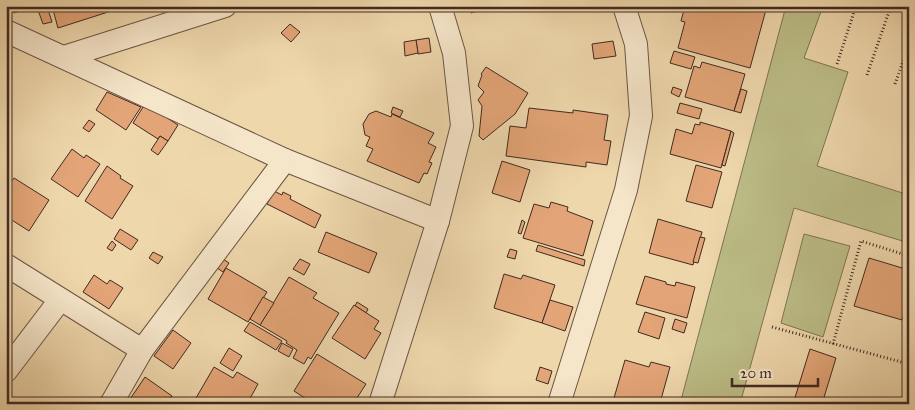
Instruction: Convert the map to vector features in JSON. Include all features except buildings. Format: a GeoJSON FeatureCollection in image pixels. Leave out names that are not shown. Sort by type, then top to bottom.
{"type":"FeatureCollection","features":[{"type":"Feature","properties":{"kind":"street"},"geometry":{"type":"LineString","coordinates":[[64,57],[225,6]]}},
{"type":"Feature","properties":{"kind":"street"},"geometry":{"type":"LineString","coordinates":[[380,404],[438,221],[462,126],[454,54],[440,6]]}},
{"type":"Feature","properties":{"kind":"street"},"geometry":{"type":"LineString","coordinates":[[559,404],[626,190],[641,116],[636,44],[624,6]]}},
{"type":"Feature","properties":{"kind":"street"},"geometry":{"type":"LineString","coordinates":[[6,31],[285,160],[438,221]]}},
{"type":"Feature","properties":{"kind":"street"},"geometry":{"type":"LineString","coordinates":[[111,404],[142,350],[285,160]]}},
{"type":"Feature","properties":{"kind":"street"},"geometry":{"type":"LineString","coordinates":[[6,265],[142,350]]}},
{"type":"Feature","properties":{"kind":"street"},"geometry":{"type":"LineString","coordinates":[[6,370],[60,300]]}},
{"type":"Feature","properties":{"kind":"path"},"geometry":{"type":"LineString","coordinates":[[836,64],[856,6]]}},
{"type":"Feature","properties":{"kind":"path"},"geometry":{"type":"LineString","coordinates":[[867,75],[891,6]]}},
{"type":"Feature","properties":{"kind":"path"},"geometry":{"type":"LineString","coordinates":[[895,84],[909,45]]}},
{"type":"Feature","properties":{"kind":"path"},"geometry":{"type":"LineString","coordinates":[[833,344],[861,241],[909,256]]}},
{"type":"Feature","properties":{"kind":"path"},"geometry":{"type":"LineString","coordinates":[[772,327],[909,364]]}},
{"type":"Feature","properties":{"kind":"green space"},"geometry":{"type":"Polygon","coordinates":[[[786,6],[823,6],[804,58],[848,72],[817,166],[909,195],[909,243],[794,208],[740,404],[680,404],[786,6]]]}},
{"type":"Feature","properties":{"kind":"green space"},"geometry":{"type":"Polygon","coordinates":[[[804,234],[850,246],[823,337],[781,323],[804,234]]]}}]}
